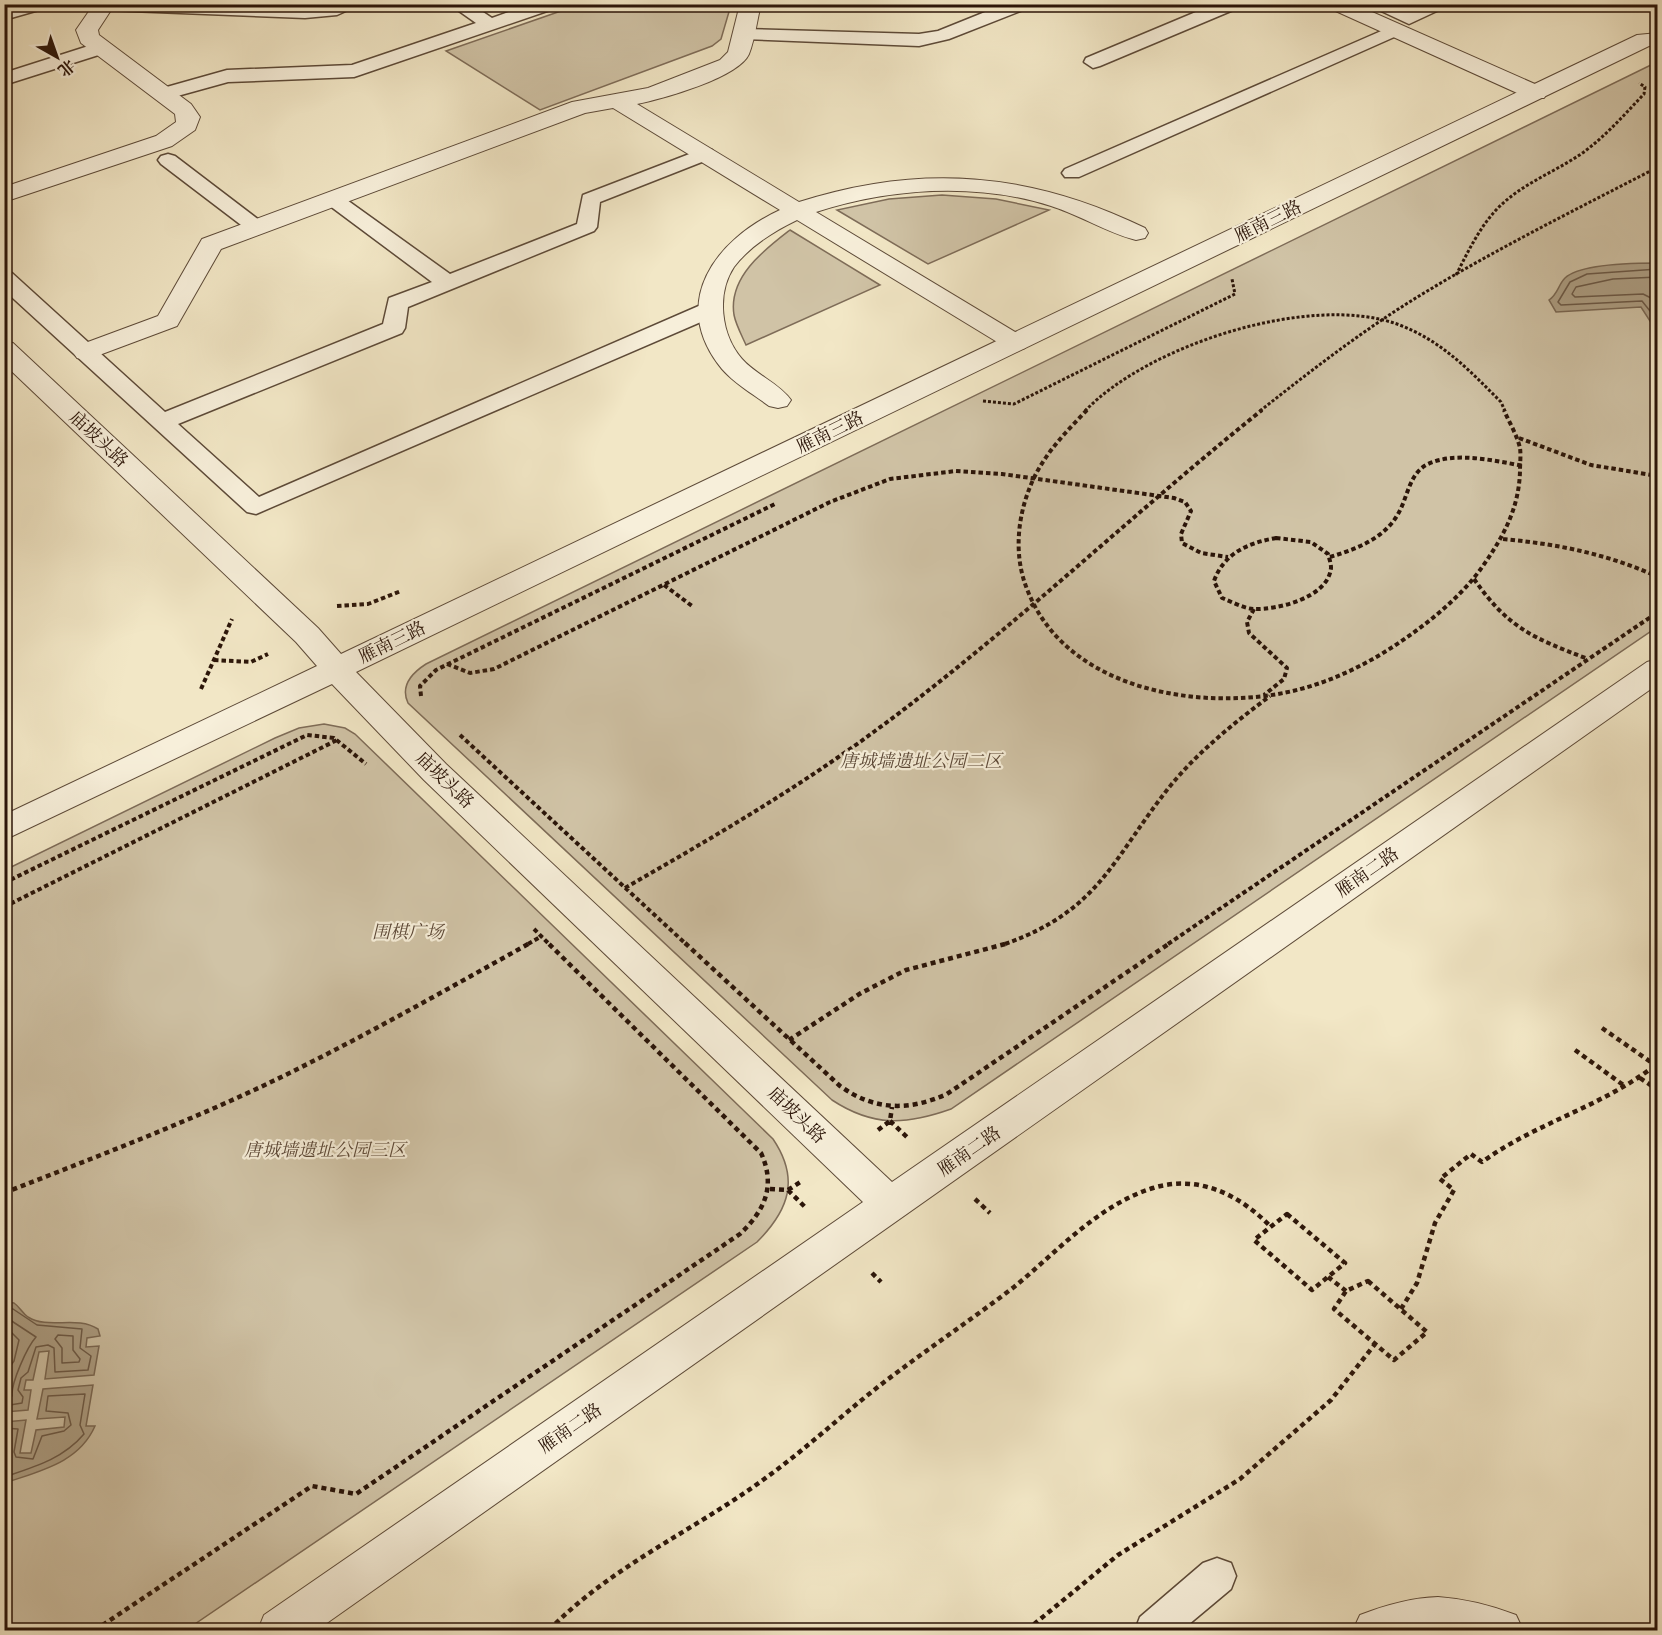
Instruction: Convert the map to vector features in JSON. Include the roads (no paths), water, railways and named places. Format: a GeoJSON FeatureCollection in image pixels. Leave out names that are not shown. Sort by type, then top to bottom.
{"type":"FeatureCollection","features":[{"type":"Feature","properties":{"kind":"street"},"geometry":{"type":"LineString","coordinates":[[86,352],[168,321],[211,244],[580,107],[653,94],[728,65],[736,58],[751,4]]}},
{"type":"Feature","properties":{"kind":"street"},"geometry":{"type":"LineString","coordinates":[[1336,4],[1536,93]]}},
{"type":"Feature","properties":{"kind":"street"},"geometry":{"type":"LineString","coordinates":[[4,195],[178,134],[187,125],[189,117],[183,109],[101,48],[87,34],[105,5]]}},
{"type":"Feature","properties":{"kind":"street","name":"雁南三路"},"geometry":{"type":"LineString","coordinates":[[4,829],[1645,40],[1658,39]]}},
{"type":"Feature","properties":{"kind":"street"},"geometry":{"type":"LineString","coordinates":[[617,100],[1016,343]]}},
{"type":"Feature","properties":{"kind":"street"},"geometry":{"type":"LineString","coordinates":[[778,400],[736,368],[714,334],[709,310],[710,298],[724,264],[754,234],[798,210],[850,194],[900,186],[973,185],[1033,193],[1078,206],[1136,233]]}},
{"type":"Feature","properties":{"kind":"street","name":"庙坡头路"},"geometry":{"type":"LineString","coordinates":[[4,349],[298,627],[381,718],[435,772],[891,1205]]}},
{"type":"Feature","properties":{"kind":"street","name":"雁南二路"},"geometry":{"type":"LineString","coordinates":[[280,1630],[1658,669]]}},
{"type":"Feature","properties":{"kind":"street"},"geometry":{"type":"LineString","coordinates":[[1376,1630],[1402,1622],[1439,1618],[1459,1619],[1500,1630]]}},
{"type":"Feature","properties":{"kind":"lane"},"geometry":{"type":"LineString","coordinates":[[4,15],[40,4]]}},
{"type":"Feature","properties":{"kind":"lane"},"geometry":{"type":"LineString","coordinates":[[105,5],[305,13],[331,11],[352,4]]}},
{"type":"Feature","properties":{"kind":"lane"},"geometry":{"type":"LineString","coordinates":[[458,4],[491,25]]}},
{"type":"Feature","properties":{"kind":"lane"},"geometry":{"type":"LineString","coordinates":[[163,94],[227,76],[354,71],[550,4]]}},
{"type":"Feature","properties":{"kind":"lane"},"geometry":{"type":"LineString","coordinates":[[743,34],[919,40],[942,35],[1022,4]]}},
{"type":"Feature","properties":{"kind":"lane"},"geometry":{"type":"LineString","coordinates":[[1093,62],[1232,4]]}},
{"type":"Feature","properties":{"kind":"lane"},"geometry":{"type":"LineString","coordinates":[[1375,4],[1409,19],[1443,4]]}},
{"type":"Feature","properties":{"kind":"lane"},"geometry":{"type":"LineString","coordinates":[[1072,173],[1395,30]]}},
{"type":"Feature","properties":{"kind":"lane"},"geometry":{"type":"LineString","coordinates":[[4,79],[101,48]]}},
{"type":"Feature","properties":{"kind":"lane"},"geometry":{"type":"LineString","coordinates":[[162,422],[394,328],[397,303],[587,227],[590,199],[705,154]]}},
{"type":"Feature","properties":{"kind":"lane"},"geometry":{"type":"LineString","coordinates":[[168,160],[256,227]]}},
{"type":"Feature","properties":{"kind":"lane"},"geometry":{"type":"LineString","coordinates":[[333,199],[448,283]]}},
{"type":"Feature","properties":{"kind":"lane"},"geometry":{"type":"LineString","coordinates":[[4,279],[256,507],[709,310]]}},
{"type":"Feature","properties":{"kind":"lane"},"geometry":{"type":"LineString","coordinates":[[1154,1630],[1217,1576]]}},
{"type":"Feature","properties":{"kind":"water"},"geometry":{"type":"Polygon","coordinates":[[[1657,263],[1657,332],[1641,307],[1556,312],[1549,300],[1565,278],[1583,269],[1609,265],[1657,263]]]}},
{"type":"Feature","properties":{"kind":"water"},"geometry":{"type":"Polygon","coordinates":[[[5,1302],[14,1303],[28,1317],[36,1321],[81,1323],[98,1329],[100,1336],[87,1338],[86,1347],[99,1346],[94,1375],[45,1379],[49,1351],[39,1352],[33,1380],[26,1380],[24,1390],[31,1390],[28,1410],[5,1412],[5,1302]]]}},
{"type":"Feature","properties":{"kind":"water"},"geometry":{"type":"Polygon","coordinates":[[[93,1385],[86,1426],[95,1426],[88,1439],[79,1449],[57,1464],[5,1483],[5,1422],[26,1420],[20,1453],[31,1453],[36,1430],[64,1427],[65,1417],[37,1419],[43,1389],[93,1385]]]}},
{"type":"Feature","properties":{"kind":"park label","name":"唐城墙遗址公园二区"},"geometry":{"type":"Point","coordinates":[921,761]}},
{"type":"Feature","properties":{"kind":"park label","name":"围棋广场"},"geometry":{"type":"Point","coordinates":[408,932]}},
{"type":"Feature","properties":{"kind":"park label","name":"唐城墙遗址公园三区"},"geometry":{"type":"Point","coordinates":[325,1150]}}]}
